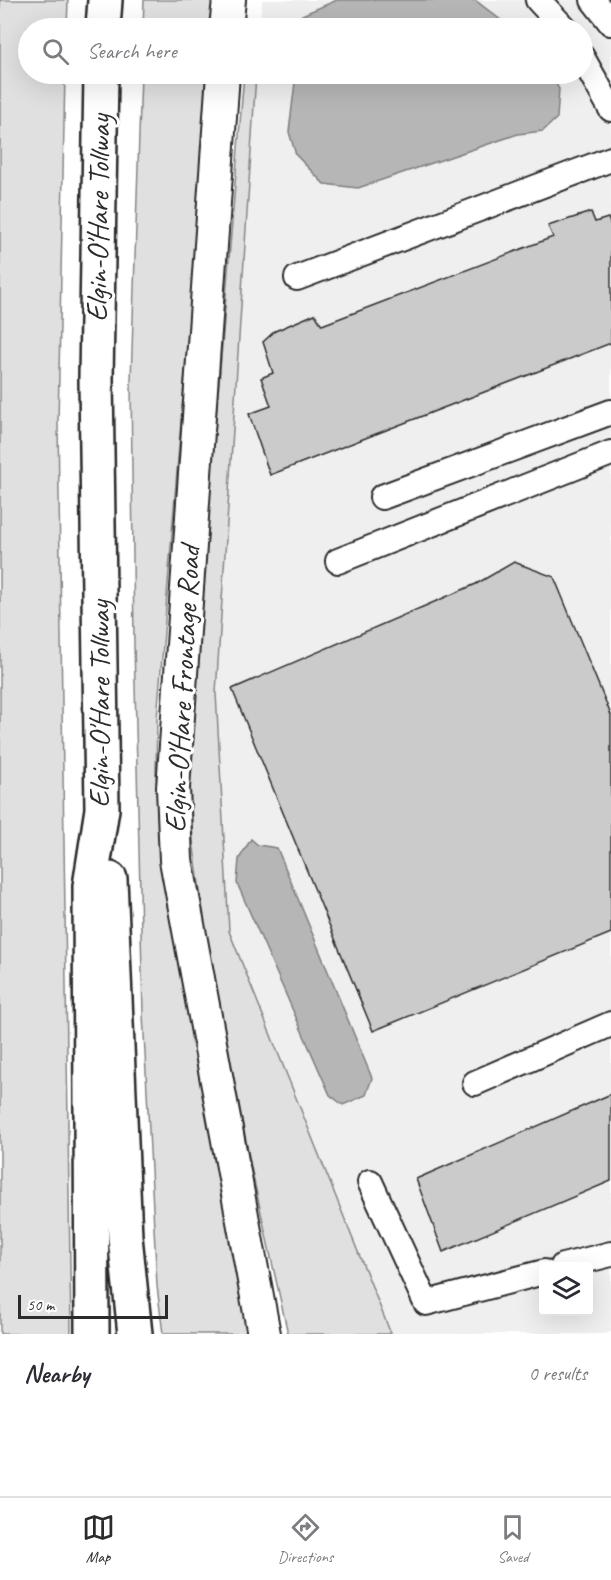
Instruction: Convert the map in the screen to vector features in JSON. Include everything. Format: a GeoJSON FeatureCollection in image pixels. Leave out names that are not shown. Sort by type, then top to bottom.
{"type":"FeatureCollection","features":[{"type":"Feature","properties":{"kind":"highway"},"geometry":{"type":"LineString","coordinates":[[104,18],[105,0]]}},
{"type":"Feature","properties":{"kind":"highway","name":"Elgin-O'Hare Tollway"},"geometry":{"type":"LineString","coordinates":[[92,1334],[90,886],[102,809],[96,379],[101,84]]}},
{"type":"Feature","properties":{"kind":"highway"},"geometry":{"type":"LineString","coordinates":[[102,809],[111,886],[125,1237],[135,1334]]}},
{"type":"Feature","properties":{"kind":"main road"},"geometry":{"type":"LineString","coordinates":[[227,18],[229,0]]}},
{"type":"Feature","properties":{"kind":"main road","name":"Elgin-O'Hare Frontage Road"},"geometry":{"type":"LineString","coordinates":[[222,84],[173,788],[176,860],[264,1334]]}},
{"type":"Feature","properties":{"kind":"street"},"geometry":{"type":"LineString","coordinates":[[538,0],[555,18]]}},
{"type":"Feature","properties":{"kind":"street"},"geometry":{"type":"LineString","coordinates":[[593,0],[611,23]]}},
{"type":"Feature","properties":{"kind":"street"},"geometry":{"type":"LineString","coordinates":[[593,77],[611,109]]}},
{"type":"Feature","properties":{"kind":"street"},"geometry":{"type":"LineString","coordinates":[[297,278],[611,159]]}},
{"type":"Feature","properties":{"kind":"street"},"geometry":{"type":"LineString","coordinates":[[382,497],[610,414]]}},
{"type":"Feature","properties":{"kind":"street"},"geometry":{"type":"LineString","coordinates":[[338,561],[611,453]]}},
{"type":"Feature","properties":{"kind":"street"},"geometry":{"type":"LineString","coordinates":[[475,1083],[611,1024]]}},
{"type":"Feature","properties":{"kind":"street"},"geometry":{"type":"LineString","coordinates":[[370,1182],[426,1303],[539,1273]]}},
{"type":"Feature","properties":{"kind":"street"},"geometry":{"type":"LineString","coordinates":[[579,1262],[611,1254]]}},
{"type":"Feature","properties":{"kind":"shaded area"},"geometry":{"type":"Polygon","coordinates":[[[0,0],[68,0],[67,18],[18,18],[18,84],[65,84],[58,423],[71,1334],[0,1334],[0,0]]]}},
{"type":"Feature","properties":{"kind":"shaded area"},"geometry":{"type":"Polygon","coordinates":[[[144,0],[214,0],[213,18],[143,18],[144,0]]]}},
{"type":"Feature","properties":{"kind":"shaded area"},"geometry":{"type":"Polygon","coordinates":[[[262,0],[611,0],[611,1332],[603,1334],[391,1334],[229,931],[216,693],[255,84],[593,84],[593,18],[261,18],[262,0]]]}},
{"type":"Feature","properties":{"kind":"shaded area"},"geometry":{"type":"Polygon","coordinates":[[[337,0],[475,0],[498,18],[302,18],[302,15],[337,0]]]}},
{"type":"Feature","properties":{"kind":"shaded area"},"geometry":{"type":"Polygon","coordinates":[[[141,84],[208,84],[157,719],[156,774],[164,887],[248,1334],[163,1334],[157,1286],[143,1014],[134,644],[131,381],[141,84]]]}},
{"type":"Feature","properties":{"kind":"shaded area"},"geometry":{"type":"Polygon","coordinates":[[[243,84],[255,84],[216,693],[229,931],[391,1334],[288,1334],[252,1172],[206,933],[193,841],[190,788],[191,728],[243,84]]]}},
{"type":"Feature","properties":{"kind":"shaded area"},"geometry":{"type":"Polygon","coordinates":[[[295,84],[556,84],[559,89],[557,118],[543,131],[518,134],[358,188],[324,184],[296,155],[289,132],[295,84]]]}},
{"type":"Feature","properties":{"kind":"shaded area"},"geometry":{"type":"Polygon","coordinates":[[[251,839],[258,845],[277,848],[372,1078],[366,1095],[343,1105],[330,1095],[237,883],[239,859],[251,839]]]}},
{"type":"Feature","properties":{"kind":"building"},"geometry":{"type":"Polygon","coordinates":[[[591,212],[595,222],[608,218],[611,226],[611,343],[270,475],[249,414],[271,406],[261,378],[273,373],[263,342],[275,331],[315,314],[322,325],[553,237],[548,226],[591,212]]]}},
{"type":"Feature","properties":{"kind":"building"},"geometry":{"type":"Polygon","coordinates":[[[514,562],[554,577],[611,715],[611,933],[373,1031],[232,689],[476,584],[514,562]]]}},
{"type":"Feature","properties":{"kind":"building"},"geometry":{"type":"Polygon","coordinates":[[[611,1094],[611,1181],[443,1252],[416,1179],[611,1094]]]}}]}
